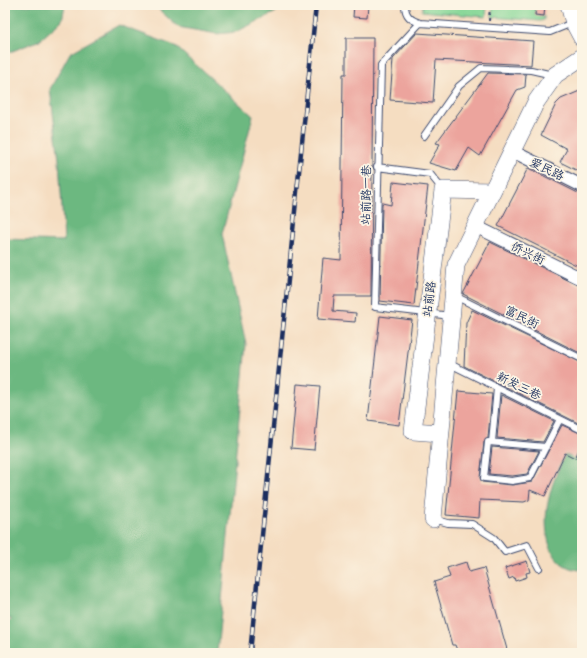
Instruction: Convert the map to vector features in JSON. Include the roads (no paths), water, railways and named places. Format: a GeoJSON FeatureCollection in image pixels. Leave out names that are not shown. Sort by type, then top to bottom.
{"type":"FeatureCollection","features":[{"type":"Feature","properties":{"kind":"street"},"geometry":{"type":"LineString","coordinates":[[569,5],[578,21],[582,38]]}},
{"type":"Feature","properties":{"kind":"street","name":"站前路"},"geometry":{"type":"LineString","coordinates":[[432,519],[456,265],[536,102],[555,75],[582,57]]}},
{"type":"Feature","properties":{"kind":"street","name":"爱民路"},"geometry":{"type":"LineString","coordinates":[[512,151],[582,186]]}},
{"type":"Feature","properties":{"kind":"street"},"geometry":{"type":"LineString","coordinates":[[443,190],[492,191]]}},
{"type":"Feature","properties":{"kind":"street","name":"站前路"},"geometry":{"type":"LineString","coordinates":[[440,433],[413,431],[443,190]]}},
{"type":"Feature","properties":{"kind":"street","name":"侨兴街"},"geometry":{"type":"LineString","coordinates":[[475,226],[582,279]]}},
{"type":"Feature","properties":{"kind":"lane"},"geometry":{"type":"LineString","coordinates":[[405,5],[408,16],[412,20],[420,23],[550,32],[578,21]]}},
{"type":"Feature","properties":{"kind":"lane","name":"站前路一巷"},"geometry":{"type":"LineString","coordinates":[[420,23],[381,65],[375,307],[451,316]]}},
{"type":"Feature","properties":{"kind":"lane"},"geometry":{"type":"LineString","coordinates":[[424,136],[459,86],[481,68],[531,70],[555,75]]}},
{"type":"Feature","properties":{"kind":"lane"},"geometry":{"type":"LineString","coordinates":[[378,167],[430,174],[443,190]]}},
{"type":"Feature","properties":{"kind":"lane","name":"富民街"},"geometry":{"type":"LineString","coordinates":[[453,295],[582,359]]}},
{"type":"Feature","properties":{"kind":"lane","name":"新发三巷"},"geometry":{"type":"LineString","coordinates":[[447,363],[582,430]]}},
{"type":"Feature","properties":{"kind":"lane"},"geometry":{"type":"LineString","coordinates":[[492,442],[497,388]]}},
{"type":"Feature","properties":{"kind":"lane"},"geometry":{"type":"LineString","coordinates":[[546,447],[488,442],[484,478],[512,481],[530,478],[546,447],[560,419]]}},
{"type":"Feature","properties":{"kind":"lane"},"geometry":{"type":"LineString","coordinates":[[432,519],[448,523],[472,524],[494,538],[505,552],[527,545],[539,568]]}},
{"type":"Feature","properties":{"kind":"railway"},"geometry":{"type":"LineString","coordinates":[[250,653],[316,5]]}}]}
